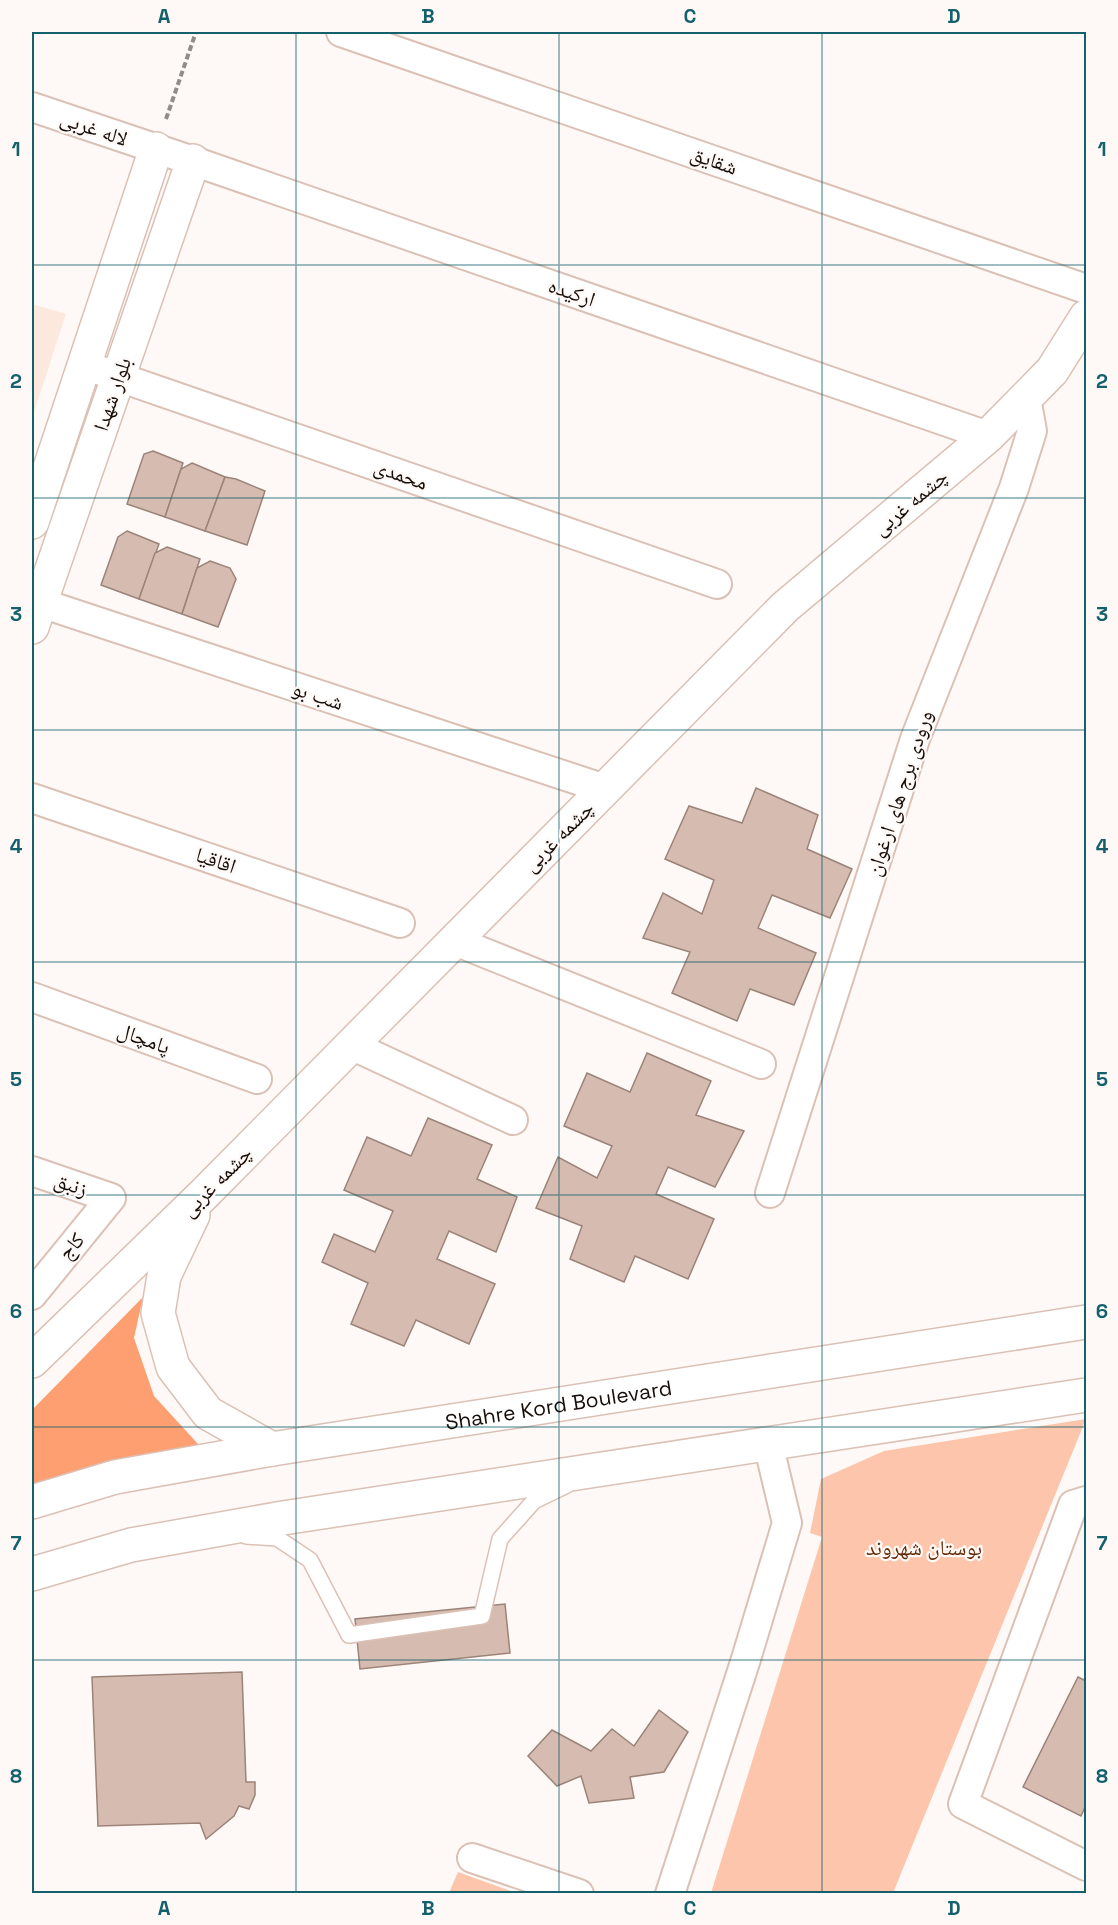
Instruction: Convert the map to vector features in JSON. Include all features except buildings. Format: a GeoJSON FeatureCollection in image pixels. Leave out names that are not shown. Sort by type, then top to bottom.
{"type":"FeatureCollection","features":[{"type":"Feature","properties":{"kind":"street","name":"شقایق"},"geometry":{"type":"LineString","coordinates":[[341,32],[1086,289]]}},
{"type":"Feature","properties":{"kind":"street","name":"لاله غربی"},"geometry":{"type":"LineString","coordinates":[[32,107],[156,148]]}},
{"type":"Feature","properties":{"kind":"street","name":"ارکیده"},"geometry":{"type":"LineString","coordinates":[[156,148],[988,436]]}},
{"type":"Feature","properties":{"kind":"street","name":"بلوار شهدا"},"geometry":{"type":"LineString","coordinates":[[32,522],[156,148]]}},
{"type":"Feature","properties":{"kind":"street","name":"بلوار شهدا"},"geometry":{"type":"LineString","coordinates":[[34,610],[193,160]]}},
{"type":"Feature","properties":{"kind":"street","name":"چشمه غربی"},"geometry":{"type":"LineString","coordinates":[[32,1361],[204,1194],[785,607],[988,436],[1052,371],[1086,318]]}},
{"type":"Feature","properties":{"kind":"street","name":"محمدی"},"geometry":{"type":"LineString","coordinates":[[84,365],[717,584]]}},
{"type":"Feature","properties":{"kind":"street","name":"ورودی برج های ارغوان"},"geometry":{"type":"LineString","coordinates":[[770,1193],[915,739],[1014,488],[1032,431],[1026,398]]}},
{"type":"Feature","properties":{"kind":"street","name":"شب بو"},"geometry":{"type":"LineString","coordinates":[[34,610],[605,789]]}},
{"type":"Feature","properties":{"kind":"street","name":"اقاقیا"},"geometry":{"type":"LineString","coordinates":[[32,798],[400,923]]}},
{"type":"Feature","properties":{"kind":"street"},"geometry":{"type":"LineString","coordinates":[[454,941],[761,1064]]}},
{"type":"Feature","properties":{"kind":"street","name":"پامچال"},"geometry":{"type":"LineString","coordinates":[[32,997],[257,1079]]}},
{"type":"Feature","properties":{"kind":"street"},"geometry":{"type":"LineString","coordinates":[[351,1045],[513,1120]]}},
{"type":"Feature","properties":{"kind":"street","name":"زنبق"},"geometry":{"type":"LineString","coordinates":[[32,1171],[111,1198]]}},
{"type":"Feature","properties":{"kind":"street"},"geometry":{"type":"LineString","coordinates":[[204,1194],[164,1276],[158,1313],[173,1367],[208,1413],[272,1449]]}},
{"type":"Feature","properties":{"kind":"street","name":"کاج"},"geometry":{"type":"LineString","coordinates":[[32,1295],[111,1198]]}},
{"type":"Feature","properties":{"kind":"street","name":"Shahre Kord Boulevard"},"geometry":{"type":"LineString","coordinates":[[32,1502],[115,1478],[272,1449],[1086,1322]]}},
{"type":"Feature","properties":{"kind":"street"},"geometry":{"type":"LineString","coordinates":[[32,1574],[131,1545],[307,1514],[1086,1395]]}},
{"type":"Feature","properties":{"kind":"street"},"geometry":{"type":"LineString","coordinates":[[670,1893],[746,1659],[787,1523],[768,1443]]}},
{"type":"Feature","properties":{"kind":"street"},"geometry":{"type":"LineString","coordinates":[[1086,1501],[1073,1505],[963,1804],[1086,1866]]}},
{"type":"Feature","properties":{"kind":"street"},"geometry":{"type":"LineString","coordinates":[[472,1858],[579,1893]]}},
{"type":"Feature","properties":{"kind":"lane"},"geometry":{"type":"LineString","coordinates":[[199,1533],[277,1538],[310,1560],[349,1635],[482,1617],[500,1539],[534,1501],[602,1469]]}},
{"type":"Feature","properties":{"kind":"path"},"geometry":{"type":"LineString","coordinates":[[156,148],[196,32]]}},
{"type":"Feature","properties":{"kind":"shaded area"},"geometry":{"type":"Polygon","coordinates":[[[32,304],[66,314],[32,418],[32,304]]]}},
{"type":"Feature","properties":{"kind":"shaded area"},"geometry":{"type":"Polygon","coordinates":[[[143,1297],[134,1338],[154,1396],[198,1444],[207,1450],[32,1489],[32,1410],[143,1297]]]}},
{"type":"Feature","properties":{"kind":"green space","name":"بوستان شهروند"},"geometry":{"type":"Polygon","coordinates":[[[1086,1419],[893,1893],[711,1893],[822,1537],[810,1533],[821,1479],[884,1451],[1086,1419]]]}},
{"type":"Feature","properties":{"kind":"green space"},"geometry":{"type":"Polygon","coordinates":[[[458,1872],[516,1893],[449,1893],[458,1872]]]}}]}
